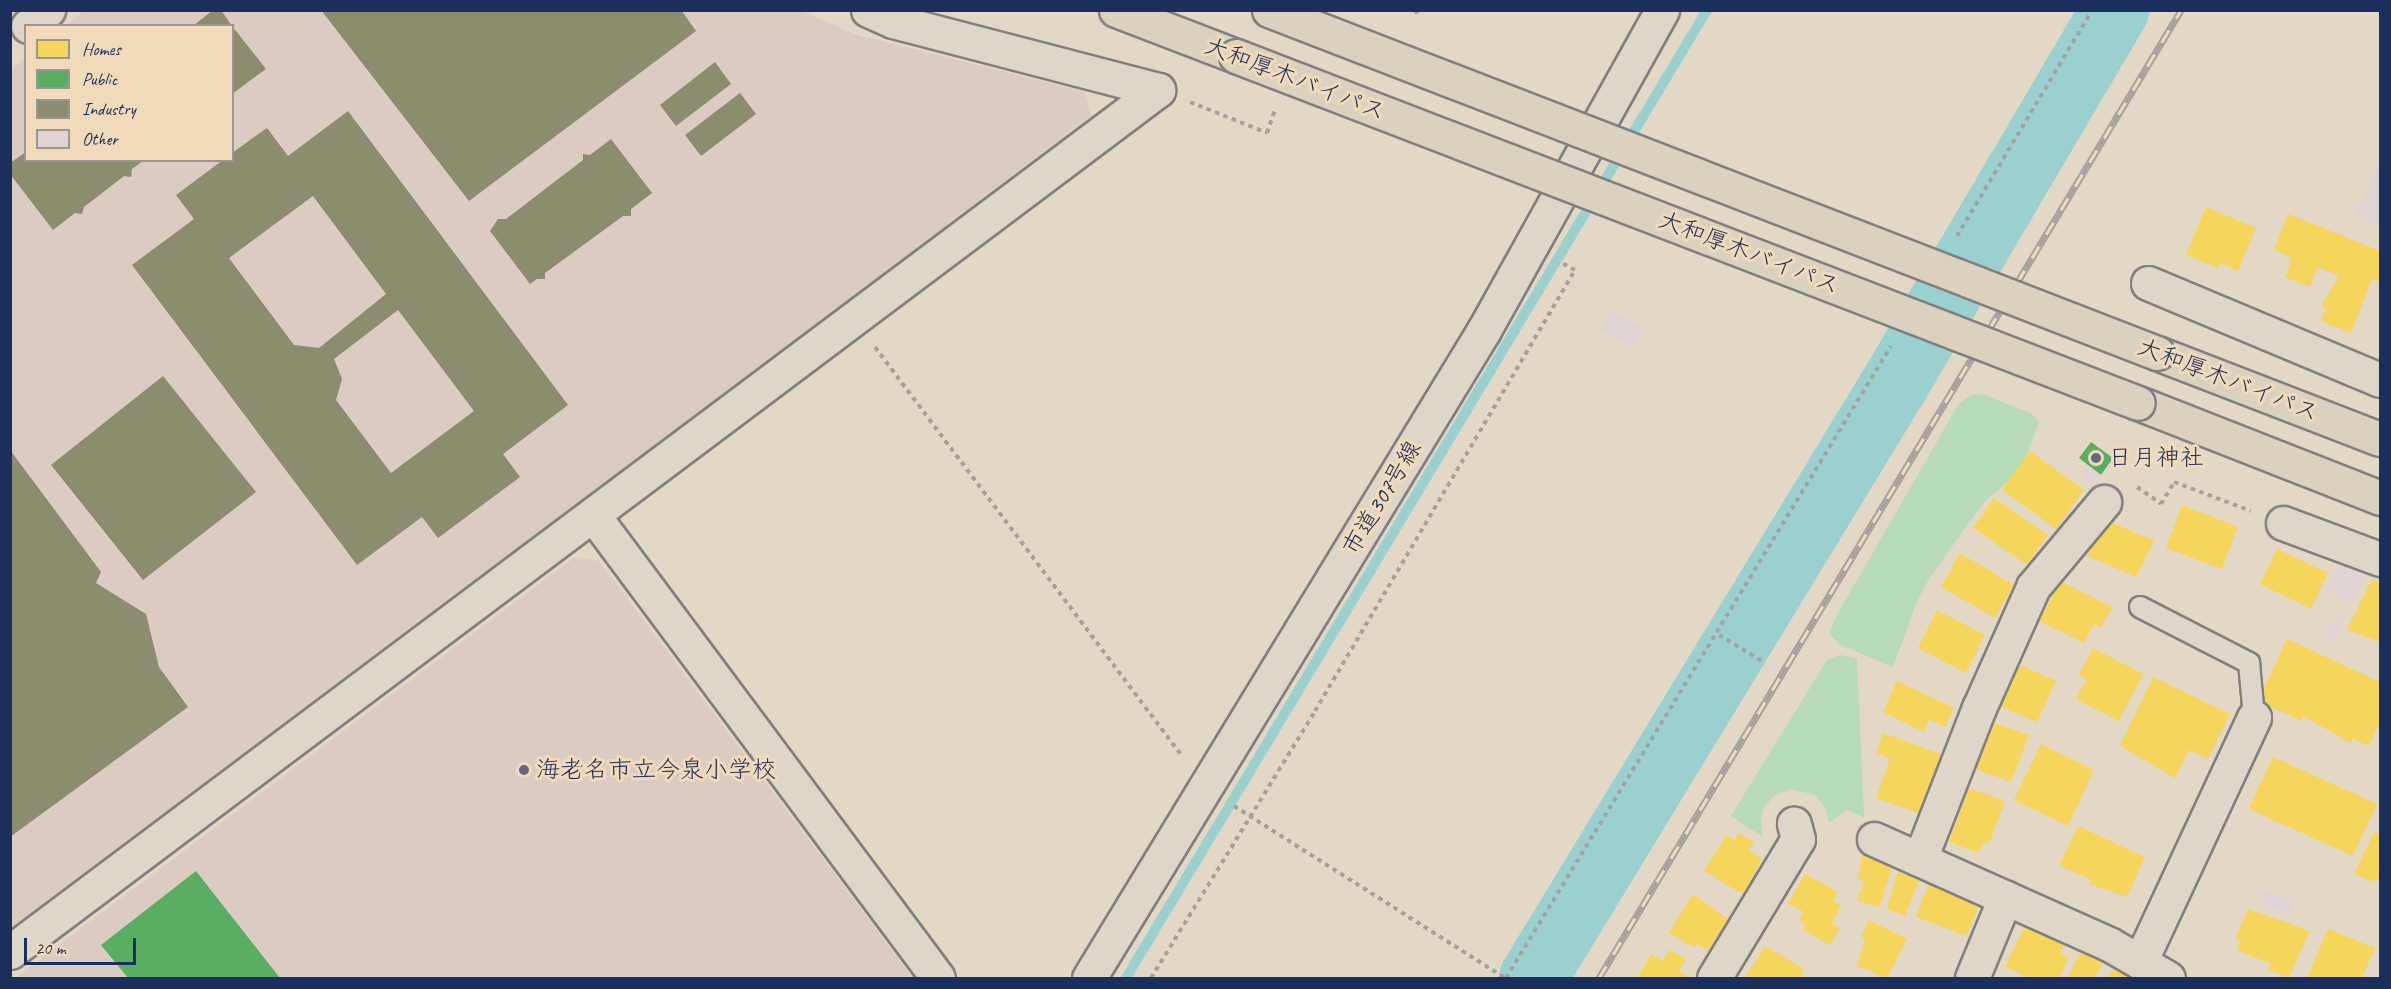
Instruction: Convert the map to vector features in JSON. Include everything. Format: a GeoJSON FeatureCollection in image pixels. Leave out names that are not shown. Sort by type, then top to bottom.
{"type":"FeatureCollection","features":[{"type":"Feature","properties":{"kind":"highway","name":"大和厚木バイパス"},"geometry":{"type":"LineString","coordinates":[[1116,10],[2380,498]]}},
{"type":"Feature","properties":{"kind":"highway","name":"大和厚木バイパス"},"geometry":{"type":"LineString","coordinates":[[1269,10],[2380,439]]}},
{"type":"Feature","properties":{"kind":"street"},"geometry":{"type":"LineString","coordinates":[[31,24],[48,10]]}},
{"type":"Feature","properties":{"kind":"street"},"geometry":{"type":"LineString","coordinates":[[868,10],[893,21],[1158,90]]}},
{"type":"Feature","properties":{"kind":"street","name":"市道307号線"},"geometry":{"type":"LineString","coordinates":[[1089,978],[1207,789],[1484,330],[1662,10]]}},
{"type":"Feature","properties":{"kind":"street"},"geometry":{"type":"LineString","coordinates":[[10,39],[24,29]]}},
{"type":"Feature","properties":{"kind":"street"},"geometry":{"type":"LineString","coordinates":[[10,952],[1158,90]]}},
{"type":"Feature","properties":{"kind":"street"},"geometry":{"type":"LineString","coordinates":[[2148,283],[2380,380]]}},
{"type":"Feature","properties":{"kind":"street"},"geometry":{"type":"LineString","coordinates":[[1920,859],[1979,708],[2033,587],[2104,502]]}},
{"type":"Feature","properties":{"kind":"street"},"geometry":{"type":"LineString","coordinates":[[593,515],[938,978]]}},
{"type":"Feature","properties":{"kind":"street"},"geometry":{"type":"LineString","coordinates":[[2283,523],[2380,559]]}},
{"type":"Feature","properties":{"kind":"street"},"geometry":{"type":"LineString","coordinates":[[2140,962],[2254,717]]}},
{"type":"Feature","properties":{"kind":"street"},"geometry":{"type":"LineString","coordinates":[[1714,978],[1798,839],[1794,824]]}},
{"type":"Feature","properties":{"kind":"street"},"geometry":{"type":"LineString","coordinates":[[1874,839],[2109,944],[2168,978]]}},
{"type":"Feature","properties":{"kind":"street"},"geometry":{"type":"LineString","coordinates":[[1972,978],[2005,898]]}},
{"type":"Feature","properties":{"kind":"lane"},"geometry":{"type":"LineString","coordinates":[[2140,608],[2249,663],[2254,717]]}},
{"type":"Feature","properties":{"kind":"path"},"geometry":{"type":"LineString","coordinates":[[1415,10],[1419,16]]}},
{"type":"Feature","properties":{"kind":"path"},"geometry":{"type":"LineString","coordinates":[[1951,246],[2092,10]]}},
{"type":"Feature","properties":{"kind":"path"},"geometry":{"type":"LineString","coordinates":[[1158,90],[1267,133]]}},
{"type":"Feature","properties":{"kind":"path"},"geometry":{"type":"LineString","coordinates":[[1151,978],[1251,817],[1575,270],[1566,266]]}},
{"type":"Feature","properties":{"kind":"path"},"geometry":{"type":"LineString","coordinates":[[854,317],[1207,789]]}},
{"type":"Feature","properties":{"kind":"path"},"geometry":{"type":"LineString","coordinates":[[1244,813],[1506,978],[1719,635],[1896,338]]}},
{"type":"Feature","properties":{"kind":"path"},"geometry":{"type":"LineString","coordinates":[[2161,504],[2174,482],[2283,523]]}},
{"type":"Feature","properties":{"kind":"path"},"geometry":{"type":"LineString","coordinates":[[1719,635],[1762,661]]}},
{"type":"Feature","properties":{"kind":"shaded area"},"geometry":{"type":"Polygon","coordinates":[[[84,11],[801,11],[857,35],[1085,92],[1091,116],[11,935],[11,70],[24,59],[24,162],[234,162],[234,24],[67,24],[84,11]]]}},
{"type":"Feature","properties":{"kind":"shaded area","name":"海老名市立今泉小学校"},"geometry":{"type":"Polygon","coordinates":[[[575,557],[599,561],[913,978],[15,978],[575,557]]]}},
{"type":"Feature","properties":{"kind":"green space"},"geometry":{"type":"Polygon","coordinates":[[[1982,394],[2032,414],[2039,422],[2021,470],[1983,503],[1929,579],[1917,601],[1893,667],[1839,644],[1829,633],[1837,615],[1958,405],[1971,395],[1982,394]]]}},
{"type":"Feature","properties":{"kind":"green space"},"geometry":{"type":"Polygon","coordinates":[[[1840,655],[1857,658],[1864,817],[1847,810],[1829,823],[1826,809],[1815,795],[1791,789],[1774,796],[1764,807],[1761,819],[1763,837],[1731,816],[1827,660],[1840,655]]]}},
{"type":"Feature","properties":{"kind":"building: Homes"},"geometry":{"type":"Polygon","coordinates":[[[2206,207],[2256,228],[2238,271],[2220,263],[2218,268],[2186,255],[2206,207]]]}},
{"type":"Feature","properties":{"kind":"building: Homes"},"geometry":{"type":"Polygon","coordinates":[[[2288,214],[2380,251],[2380,282],[2372,279],[2351,333],[2321,321],[2326,308],[2321,306],[2339,276],[2318,267],[2310,287],[2285,277],[2292,258],[2274,250],[2288,214]]]}},
{"type":"Feature","properties":{"kind":"building: Homes"},"geometry":{"type":"Polygon","coordinates":[[[2030,451],[2084,490],[2056,529],[2002,490],[2030,451]]]}},
{"type":"Feature","properties":{"kind":"building: Homes"},"geometry":{"type":"Polygon","coordinates":[[[1994,498],[2048,535],[2027,565],[1973,528],[1994,498]]]}},
{"type":"Feature","properties":{"kind":"building: Homes"},"geometry":{"type":"Polygon","coordinates":[[[2182,505],[2238,527],[2222,569],[2166,548],[2182,505]]]}},
{"type":"Feature","properties":{"kind":"building: Homes"},"geometry":{"type":"Polygon","coordinates":[[[2106,520],[2154,541],[2136,577],[2087,556],[2106,520]]]}},
{"type":"Feature","properties":{"kind":"building: Homes"},"geometry":{"type":"Polygon","coordinates":[[[2277,549],[2328,573],[2311,609],[2260,584],[2277,549]]]}},
{"type":"Feature","properties":{"kind":"building: Homes"},"geometry":{"type":"Polygon","coordinates":[[[1960,553],[2014,585],[1995,618],[1941,587],[1960,553]]]}},
{"type":"Feature","properties":{"kind":"building: Homes"},"geometry":{"type":"Polygon","coordinates":[[[2372,579],[2380,583],[2380,642],[2347,630],[2372,579]]]}},
{"type":"Feature","properties":{"kind":"building: Homes"},"geometry":{"type":"Polygon","coordinates":[[[2060,581],[2112,607],[2101,628],[2094,624],[2084,643],[2040,621],[2060,581]]]}},
{"type":"Feature","properties":{"kind":"building: Homes"},"geometry":{"type":"Polygon","coordinates":[[[1937,610],[1985,635],[1966,673],[1918,648],[1937,610]]]}},
{"type":"Feature","properties":{"kind":"building: Homes"},"geometry":{"type":"Polygon","coordinates":[[[2287,639],[2380,682],[2380,721],[2369,746],[2353,739],[2351,743],[2303,716],[2301,721],[2258,701],[2287,639]]]}},
{"type":"Feature","properties":{"kind":"building: Homes"},"geometry":{"type":"Polygon","coordinates":[[[2093,648],[2143,674],[2119,721],[2076,699],[2087,678],[2079,675],[2093,648]]]}},
{"type":"Feature","properties":{"kind":"building: Homes"},"geometry":{"type":"Polygon","coordinates":[[[2020,665],[2056,681],[2037,722],[2001,707],[2020,665]]]}},
{"type":"Feature","properties":{"kind":"building: Homes"},"geometry":{"type":"Polygon","coordinates":[[[2153,677],[2230,714],[2208,759],[2189,750],[2175,778],[2120,746],[2153,677]]]}},
{"type":"Feature","properties":{"kind":"building: Homes"},"geometry":{"type":"Polygon","coordinates":[[[1897,681],[1954,708],[1945,727],[1929,720],[1924,732],[1883,712],[1897,681]]]}},
{"type":"Feature","properties":{"kind":"building: Homes"},"geometry":{"type":"Polygon","coordinates":[[[1994,723],[2029,735],[2011,782],[1976,769],[1994,723]]]}},
{"type":"Feature","properties":{"kind":"building: Homes"},"geometry":{"type":"Polygon","coordinates":[[[1883,733],[1943,755],[1920,814],[1876,798],[1890,759],[1876,753],[1883,733]]]}},
{"type":"Feature","properties":{"kind":"building: Homes"},"geometry":{"type":"Polygon","coordinates":[[[2041,744],[2094,770],[2068,826],[2014,800],[2041,744]]]}},
{"type":"Feature","properties":{"kind":"building: Homes"},"geometry":{"type":"Polygon","coordinates":[[[2273,757],[2377,804],[2353,856],[2249,809],[2273,757]]]}},
{"type":"Feature","properties":{"kind":"building: Homes"},"geometry":{"type":"Polygon","coordinates":[[[1969,788],[2005,801],[1989,844],[1984,842],[1979,853],[1949,842],[1969,788]]]}},
{"type":"Feature","properties":{"kind":"building: Homes"},"geometry":{"type":"Polygon","coordinates":[[[2078,826],[2145,857],[2127,897],[2089,884],[2091,880],[2059,865],[2078,826]]]}},
{"type":"Feature","properties":{"kind":"building: Homes"},"geometry":{"type":"Polygon","coordinates":[[[2374,832],[2380,835],[2380,881],[2376,878],[2374,882],[2354,874],[2374,832]]]}},
{"type":"Feature","properties":{"kind":"building: Homes"},"geometry":{"type":"Polygon","coordinates":[[[1739,833],[1754,842],[1749,851],[1762,859],[1756,871],[1760,873],[1746,896],[1704,871],[1726,835],[1735,840],[1739,833]]]}},
{"type":"Feature","properties":{"kind":"building: Homes"},"geometry":{"type":"Polygon","coordinates":[[[1863,853],[1893,865],[1879,908],[1857,900],[1864,882],[1858,879],[1863,853]]]}},
{"type":"Feature","properties":{"kind":"building: Homes"},"geometry":{"type":"Polygon","coordinates":[[[1900,865],[1922,873],[1905,916],[1887,909],[1900,865]]]}},
{"type":"Feature","properties":{"kind":"building: Homes"},"geometry":{"type":"Polygon","coordinates":[[[1805,874],[1838,892],[1833,901],[1841,905],[1832,923],[1840,928],[1830,945],[1803,930],[1806,925],[1799,921],[1804,912],[1788,904],[1805,874]]]}},
{"type":"Feature","properties":{"kind":"building: Homes"},"geometry":{"type":"Polygon","coordinates":[[[1931,878],[1982,897],[1967,936],[1916,917],[1931,878]]]}},
{"type":"Feature","properties":{"kind":"building: Homes"},"geometry":{"type":"Polygon","coordinates":[[[1693,894],[1732,922],[1714,954],[1697,944],[1695,948],[1669,933],[1693,894]]]}},
{"type":"Feature","properties":{"kind":"building: Homes"},"geometry":{"type":"Polygon","coordinates":[[[2248,909],[2310,931],[2289,978],[2268,970],[2271,964],[2237,950],[2240,941],[2235,939],[2248,909]]]}},
{"type":"Feature","properties":{"kind":"building: Homes"},"geometry":{"type":"Polygon","coordinates":[[[2029,917],[2068,935],[2060,953],[2069,958],[2059,978],[2029,978],[2005,967],[2029,917]]]}},
{"type":"Feature","properties":{"kind":"building: Homes"},"geometry":{"type":"Polygon","coordinates":[[[1869,920],[1907,939],[1887,978],[1857,966],[1865,939],[1861,937],[1869,920]]]}},
{"type":"Feature","properties":{"kind":"building: Homes"},"geometry":{"type":"Polygon","coordinates":[[[2328,929],[2375,948],[2362,978],[2307,978],[2328,929]]]}},
{"type":"Feature","properties":{"kind":"building: Homes"},"geometry":{"type":"Polygon","coordinates":[[[2085,945],[2106,957],[2095,978],[2067,978],[2085,945]]]}},
{"type":"Feature","properties":{"kind":"building: Homes"},"geometry":{"type":"Polygon","coordinates":[[[1765,946],[1805,970],[1800,978],[1745,978],[1765,946]]]}},
{"type":"Feature","properties":{"kind":"building: Homes"},"geometry":{"type":"Polygon","coordinates":[[[1669,950],[1686,959],[1679,971],[1692,978],[1637,978],[1651,954],[1663,961],[1669,950]]]}},
{"type":"Feature","properties":{"kind":"building: Homes"},"geometry":{"type":"Polygon","coordinates":[[[2117,963],[2141,978],[2108,978],[2117,963]]]}},
{"type":"Feature","properties":{"kind":"building: Public","name":"日月神社"},"geometry":{"type":"Polygon","coordinates":[[[2091,442],[2113,458],[2101,475],[2079,458],[2091,442]]]}},
{"type":"Feature","properties":{"kind":"building: Public"},"geometry":{"type":"Polygon","coordinates":[[[196,871],[280,978],[128,978],[101,945],[196,871]]]}},
{"type":"Feature","properties":{"kind":"building: Industry"},"geometry":{"type":"Polygon","coordinates":[[[213,10],[221,10],[231,24],[196,24],[213,10]]]}},
{"type":"Feature","properties":{"kind":"building: Industry"},"geometry":{"type":"Polygon","coordinates":[[[321,10],[681,10],[696,31],[469,201],[321,10]]]}},
{"type":"Feature","properties":{"kind":"building: Industry"},"geometry":{"type":"Polygon","coordinates":[[[234,29],[266,69],[234,93],[234,29]]]}},
{"type":"Feature","properties":{"kind":"building: Industry"},"geometry":{"type":"Polygon","coordinates":[[[715,62],[731,84],[676,126],[660,105],[715,62]]]}},
{"type":"Feature","properties":{"kind":"building: Industry"},"geometry":{"type":"Polygon","coordinates":[[[740,93],[756,114],[701,156],[685,135],[740,93]]]}},
{"type":"Feature","properties":{"kind":"building: Industry"},"geometry":{"type":"Polygon","coordinates":[[[348,111],[568,405],[503,454],[520,477],[438,538],[422,517],[357,565],[132,265],[194,219],[176,195],[220,162],[234,162],[234,152],[267,128],[288,156],[348,111]],[[313,196],[229,258],[294,345],[319,348],[386,294],[313,196]],[[398,310],[334,359],[342,379],[336,400],[391,473],[474,411],[398,310]]]}},
{"type":"Feature","properties":{"kind":"building: Industry"},"geometry":{"type":"Polygon","coordinates":[[[611,139],[652,193],[631,209],[631,216],[623,216],[545,273],[545,279],[537,279],[530,284],[490,231],[498,219],[506,219],[583,160],[583,154],[590,155],[611,139]]]}},
{"type":"Feature","properties":{"kind":"building: Industry"},"geometry":{"type":"Polygon","coordinates":[[[24,153],[24,162],[141,162],[132,169],[131,177],[124,176],[84,207],[82,214],[75,213],[53,230],[10,174],[10,163],[24,153]]]}},
{"type":"Feature","properties":{"kind":"building: Industry"},"geometry":{"type":"Polygon","coordinates":[[[163,376],[256,492],[143,580],[51,465],[163,376]]]}},
{"type":"Feature","properties":{"kind":"building: Industry"},"geometry":{"type":"Polygon","coordinates":[[[10,450],[101,572],[96,583],[146,614],[159,667],[188,707],[10,837],[10,450]]]}},
{"type":"Feature","properties":{"kind":"building: Other"},"geometry":{"type":"Polygon","coordinates":[[[2380,162],[2380,226],[2355,214],[2380,162]]]}},
{"type":"Feature","properties":{"kind":"building: Other"},"geometry":{"type":"Polygon","coordinates":[[[1609,311],[1643,328],[1634,347],[1600,330],[1609,311]]]}},
{"type":"Feature","properties":{"kind":"building: Other"},"geometry":{"type":"Polygon","coordinates":[[[2089,466],[2101,475],[2093,485],[2081,477],[2089,466]]]}},
{"type":"Feature","properties":{"kind":"building: Other"},"geometry":{"type":"Polygon","coordinates":[[[2339,564],[2365,577],[2352,603],[2327,591],[2339,564]]]}},
{"type":"Feature","properties":{"kind":"building: Other"},"geometry":{"type":"Polygon","coordinates":[[[2335,617],[2344,621],[2335,641],[2326,636],[2335,617]]]}},
{"type":"Feature","properties":{"kind":"building: Other"},"geometry":{"type":"Polygon","coordinates":[[[2266,890],[2294,901],[2289,914],[2261,903],[2266,890]]]}},
{"type":"Feature","properties":{"kind":"waterway"},"geometry":{"type":"LineString","coordinates":[[1126,978],[1707,10]]}},
{"type":"Feature","properties":{"kind":"waterway"},"geometry":{"type":"LineString","coordinates":[[1533,978],[1896,382],[2115,10]]}},
{"type":"Feature","properties":{"kind":"railway"},"geometry":{"type":"LineString","coordinates":[[1599,978],[2181,10]]}},
{"type":"Feature","properties":{"kind":"place","name":"日月神社"},"geometry":{"type":"Point","coordinates":[2096,458]}},
{"type":"Feature","properties":{"kind":"place","name":"海老名市立今泉小学校"},"geometry":{"type":"Point","coordinates":[524,770]}}]}
